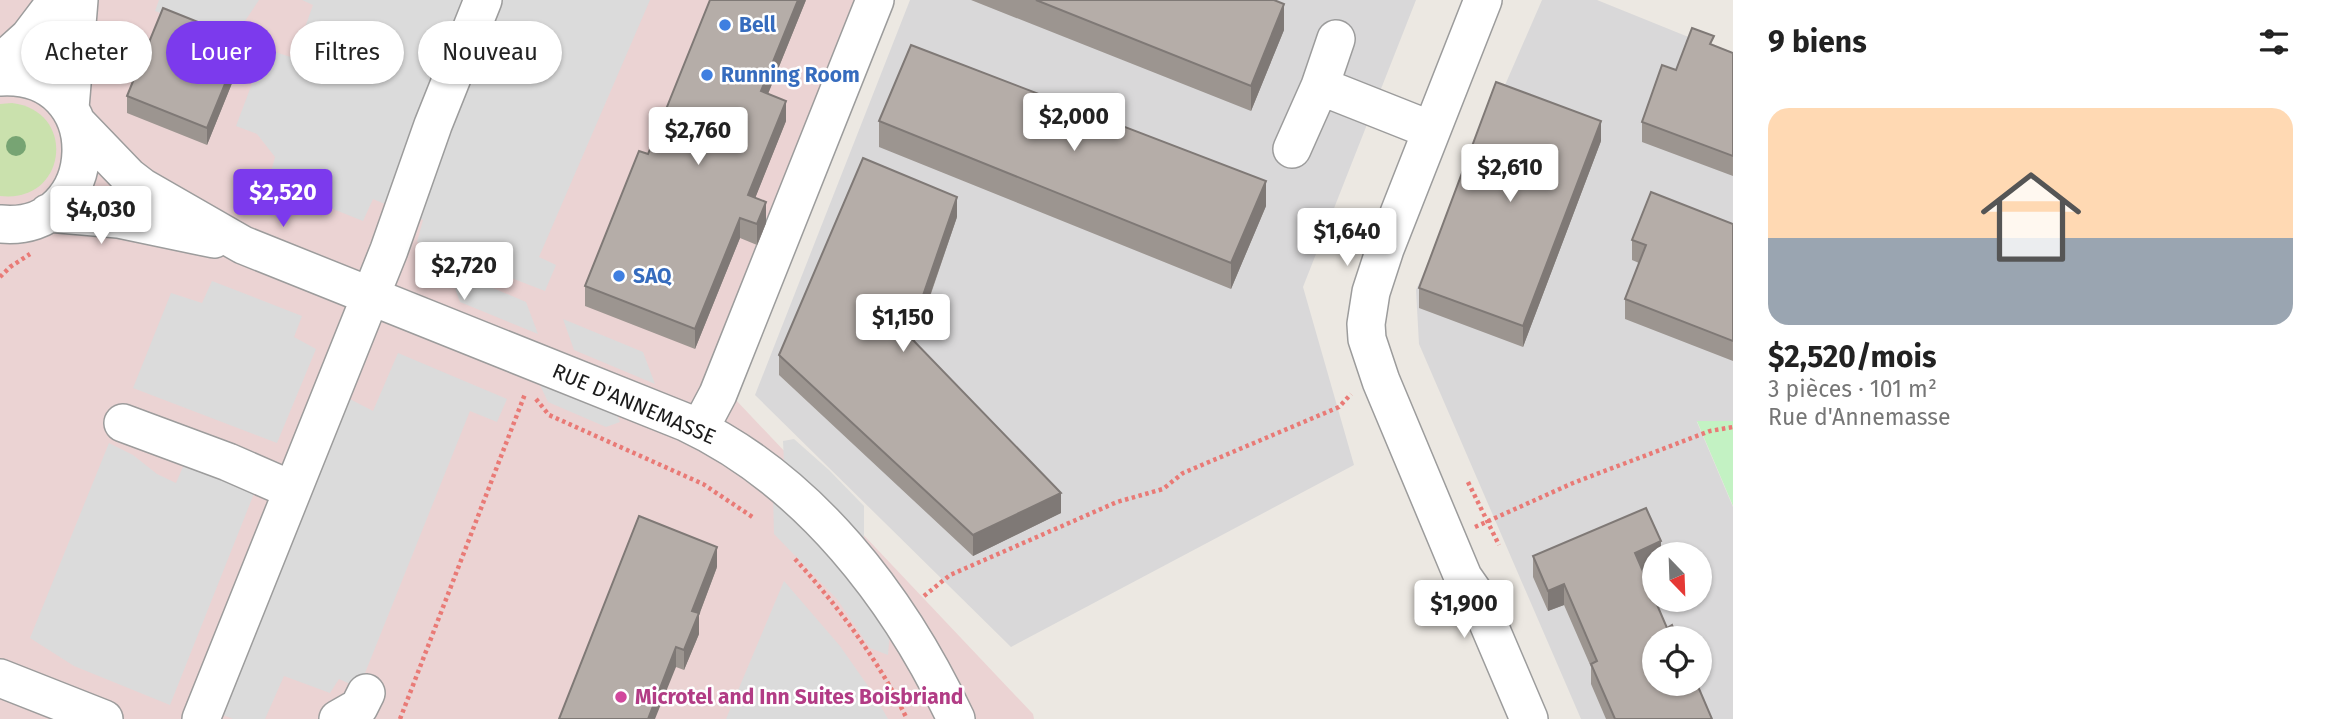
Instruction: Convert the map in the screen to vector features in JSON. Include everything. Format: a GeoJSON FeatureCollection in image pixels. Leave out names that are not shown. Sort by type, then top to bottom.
{"type":"FeatureCollection","features":[{"type":"Feature","properties":{"kind":"street"},"geometry":{"type":"LineString","coordinates":[[0,64],[29,37],[57,0]]}},
{"type":"Feature","properties":{"kind":"street"},"geometry":{"type":"LineString","coordinates":[[18,227],[63,200],[79,173],[82,153],[74,116],[79,0]]}},
{"type":"Feature","properties":{"kind":"street"},"geometry":{"type":"LineString","coordinates":[[201,719],[338,381],[460,54],[483,0]]}},
{"type":"Feature","properties":{"kind":"street"},"geometry":{"type":"LineString","coordinates":[[699,429],[718,394],[875,0]]}},
{"type":"Feature","properties":{"kind":"street"},"geometry":{"type":"LineString","coordinates":[[1483,0],[1376,274],[1367,308],[1367,339],[1376,368],[1463,577],[1477,597],[1529,719]]}},
{"type":"Feature","properties":{"kind":"street"},"geometry":{"type":"LineString","coordinates":[[1292,149],[1320,86],[1336,39]]}},
{"type":"Feature","properties":{"kind":"street","name":"RUE D'ANNEMASSE"},"geometry":{"type":"LineString","coordinates":[[0,77],[19,77],[38,82],[56,93],[120,168],[142,187],[243,245],[699,429],[731,447],[785,488],[842,545],[896,612],[933,673],[956,719]]}},
{"type":"Feature","properties":{"kind":"street"},"geometry":{"type":"LineString","coordinates":[[1320,86],[1432,130]]}},
{"type":"Feature","properties":{"kind":"street","name":"RUE D'ANNEMASSE"},"geometry":{"type":"LineString","coordinates":[[18,227],[118,219],[243,245]]}},
{"type":"Feature","properties":{"kind":"street"},"geometry":{"type":"LineString","coordinates":[[123,424],[228,461],[292,490]]}},
{"type":"Feature","properties":{"kind":"street"},"geometry":{"type":"LineString","coordinates":[[0,678],[85,715]]}},
{"type":"Feature","properties":{"kind":"street"},"geometry":{"type":"LineString","coordinates":[[338,719],[354,712],[366,693]]}},
{"type":"Feature","properties":{"kind":"path"},"geometry":{"type":"LineString","coordinates":[[400,719],[524,394],[539,401],[549,415],[703,484],[754,518]]}},
{"type":"Feature","properties":{"kind":"path"},"geometry":{"type":"LineString","coordinates":[[926,595],[950,575],[1117,502],[1163,489],[1183,473],[1339,407],[1349,395]]}},
{"type":"Feature","properties":{"kind":"path"},"geometry":{"type":"LineString","coordinates":[[1486,523],[1573,483],[1710,431],[1733,427]]}},
{"type":"Feature","properties":{"kind":"path"},"geometry":{"type":"LineString","coordinates":[[1468,482],[1499,545]]}},
{"type":"Feature","properties":{"kind":"path"},"geometry":{"type":"LineString","coordinates":[[795,559],[865,646],[894,692],[907,719]]}},
{"type":"Feature","properties":{"kind":"shaded area"},"geometry":{"type":"Polygon","coordinates":[[[0,0],[883,0],[734,398],[1033,714],[1034,719],[0,719],[0,0]]]}},
{"type":"Feature","properties":{"kind":"shaded area"},"geometry":{"type":"Polygon","coordinates":[[[159,0],[259,0],[245,21],[182,21],[155,11],[159,0]]]}},
{"type":"Feature","properties":{"kind":"shaded area"},"geometry":{"type":"Polygon","coordinates":[[[302,0],[650,0],[539,257],[556,265],[545,291],[417,242],[423,220],[373,199],[363,221],[268,183],[275,157],[257,134],[236,126],[252,84],[276,84],[276,52],[290,57],[290,84],[404,84],[404,21],[307,21],[313,5],[302,0]]]}},
{"type":"Feature","properties":{"kind":"shaded area"},"geometry":{"type":"Polygon","coordinates":[[[910,0],[1416,0],[1303,287],[1354,465],[1011,647],[755,395],[910,0]]]}},
{"type":"Feature","properties":{"kind":"shaded area"},"geometry":{"type":"Polygon","coordinates":[[[1542,0],[1597,0],[1733,55],[1733,421],[1697,422],[1733,507],[1733,719],[1581,719],[1419,344],[1416,290],[1542,0]]]}},
{"type":"Feature","properties":{"kind":"shaded area"},"geometry":{"type":"Polygon","coordinates":[[[467,277],[526,302],[538,334],[460,302],[453,283],[467,277]]]}},
{"type":"Feature","properties":{"kind":"shaded area"},"geometry":{"type":"Polygon","coordinates":[[[212,281],[302,316],[294,337],[316,349],[277,443],[133,388],[171,293],[202,303],[212,281]]]}},
{"type":"Feature","properties":{"kind":"shaded area"},"geometry":{"type":"Polygon","coordinates":[[[563,319],[643,352],[655,384],[574,350],[563,319]]]}},
{"type":"Feature","properties":{"kind":"shaded area"},"geometry":{"type":"Polygon","coordinates":[[[398,353],[507,399],[497,422],[470,411],[359,688],[339,679],[330,693],[284,676],[265,719],[233,719],[213,711],[344,396],[373,411],[398,353]]]}},
{"type":"Feature","properties":{"kind":"shaded area"},"geometry":{"type":"Polygon","coordinates":[[[532,368],[612,402],[620,422],[606,427],[548,402],[532,368]]]}},
{"type":"Feature","properties":{"kind":"shaded area"},"geometry":{"type":"Polygon","coordinates":[[[794,439],[864,506],[864,540],[784,463],[783,441],[794,439]]]}},
{"type":"Feature","properties":{"kind":"shaded area"},"geometry":{"type":"Polygon","coordinates":[[[109,443],[176,483],[185,462],[255,491],[170,705],[74,666],[30,638],[109,443]]]}},
{"type":"Feature","properties":{"kind":"shaded area"},"geometry":{"type":"Polygon","coordinates":[[[773,495],[816,538],[890,631],[888,655],[870,648],[837,599],[774,534],[773,495]]]}},
{"type":"Feature","properties":{"kind":"shaded area"},"geometry":{"type":"Polygon","coordinates":[[[784,581],[840,646],[888,719],[726,719],[784,581]]]}},
{"type":"Feature","properties":{"kind":"green space"},"geometry":{"type":"Polygon","coordinates":[[[12,103],[33,110],[47,122],[55,138],[56,156],[51,172],[39,186],[22,195],[0,196],[0,104],[12,103]]]}},
{"type":"Feature","properties":{"kind":"green space"},"geometry":{"type":"Polygon","coordinates":[[[1697,421],[1733,421],[1733,506],[1697,421]]]}},
{"type":"Feature","properties":{"kind":"building"},"geometry":{"type":"Polygon","coordinates":[[[710,0],[798,0],[761,91],[786,101],[748,195],[766,202],[757,224],[740,218],[695,329],[585,286],[639,151],[648,154],[710,0]]]}},
{"type":"Feature","properties":{"kind":"building"},"geometry":{"type":"Polygon","coordinates":[[[1036,0],[1274,0],[1284,4],[1251,86],[1036,0]]]}},
{"type":"Feature","properties":{"kind":"building"},"geometry":{"type":"Polygon","coordinates":[[[163,8],[196,21],[166,21],[166,84],[225,84],[207,128],[127,96],[132,84],[152,84],[152,35],[163,8]]]}},
{"type":"Feature","properties":{"kind":"building"},"geometry":{"type":"Polygon","coordinates":[[[1692,28],[1714,36],[1710,44],[1733,53],[1733,156],[1642,122],[1662,65],[1676,70],[1692,28]]]}},
{"type":"Feature","properties":{"kind":"building"},"geometry":{"type":"Polygon","coordinates":[[[911,45],[1266,181],[1231,263],[879,121],[911,45]]]}},
{"type":"Feature","properties":{"kind":"building"},"geometry":{"type":"Polygon","coordinates":[[[1496,82],[1601,121],[1523,326],[1419,288],[1496,82]]]}},
{"type":"Feature","properties":{"kind":"building"},"geometry":{"type":"Polygon","coordinates":[[[863,158],[957,197],[909,336],[1061,493],[973,535],[779,355],[863,158]]]}},
{"type":"Feature","properties":{"kind":"building"},"geometry":{"type":"Polygon","coordinates":[[[1651,192],[1733,224],[1733,341],[1625,299],[1646,245],[1632,240],[1651,192]]]}},
{"type":"Feature","properties":{"kind":"building"},"geometry":{"type":"Polygon","coordinates":[[[1646,508],[1661,541],[1642,542],[1642,550],[1635,553],[1642,569],[1642,612],[1660,612],[1666,626],[1642,626],[1642,696],[1702,696],[1712,719],[1615,719],[1591,664],[1597,661],[1564,584],[1548,591],[1533,556],[1646,508]]]}},
{"type":"Feature","properties":{"kind":"building"},"geometry":{"type":"Polygon","coordinates":[[[639,516],[717,547],[692,611],[699,613],[684,650],[676,647],[648,719],[559,719],[639,516]]]}},
{"type":"Feature","properties":{"kind":"place","name":"Bell"},"geometry":{"type":"Point","coordinates":[725,25]}},
{"type":"Feature","properties":{"kind":"place","name":"Running Room"},"geometry":{"type":"Point","coordinates":[707,75]}},
{"type":"Feature","properties":{"kind":"place","name":"SAQ"},"geometry":{"type":"Point","coordinates":[619,276]}},
{"type":"Feature","properties":{"kind":"place","name":"Microtel and Inn Suites Boisbriand"},"geometry":{"type":"Point","coordinates":[621,697]}}]}
